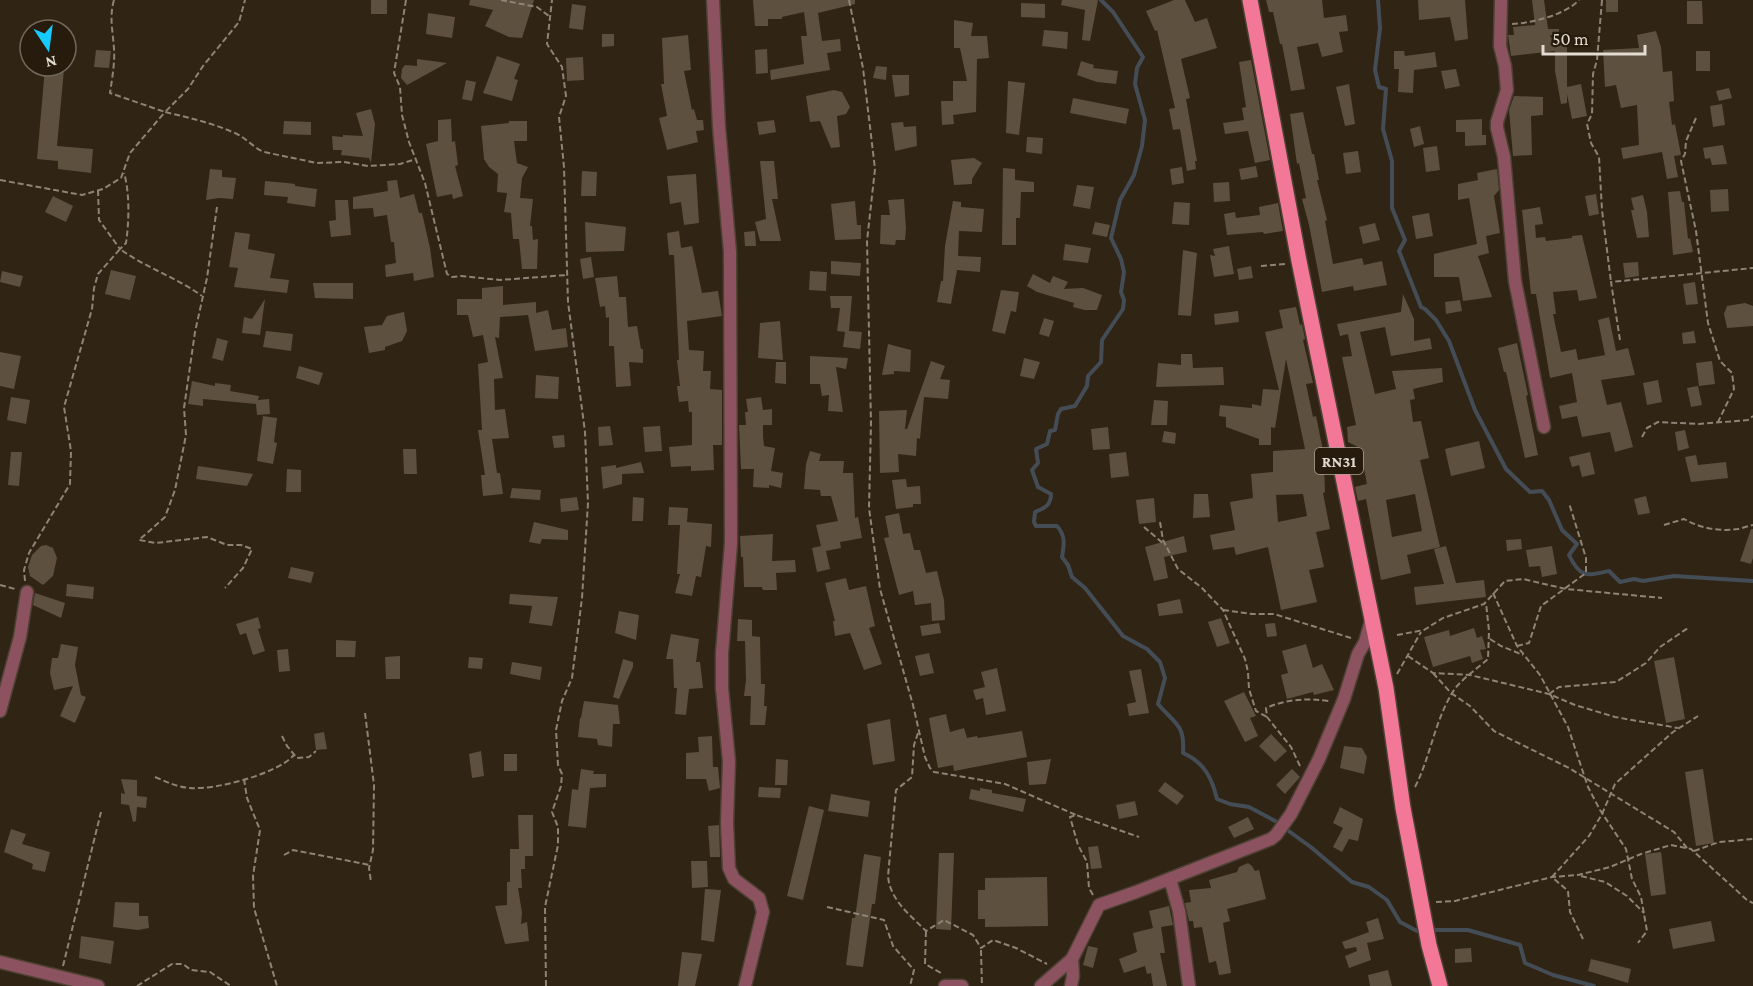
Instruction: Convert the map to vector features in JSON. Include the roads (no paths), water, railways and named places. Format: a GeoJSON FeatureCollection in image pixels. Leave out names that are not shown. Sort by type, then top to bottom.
{"type":"FeatureCollection","features":[{"type":"Feature","properties":{"kind":"main road","name":"RN31"},"geometry":{"type":"LineString","coordinates":[[1250,0],[1299,261],[1386,688],[1421,903],[1440,986]]}},
{"type":"Feature","properties":{"kind":"street"},"geometry":{"type":"LineString","coordinates":[[713,0],[719,127],[730,252],[731,543],[722,653],[722,687],[729,761],[727,823],[729,868],[734,879],[759,898],[763,912],[745,986]]}},
{"type":"Feature","properties":{"kind":"street"},"geometry":{"type":"LineString","coordinates":[[1501,0],[1500,46],[1507,90],[1497,128],[1504,158],[1515,281],[1544,427]]}},
{"type":"Feature","properties":{"kind":"street"},"geometry":{"type":"LineString","coordinates":[[0,711],[20,637],[27,592]]}},
{"type":"Feature","properties":{"kind":"street"},"geometry":{"type":"LineString","coordinates":[[1041,986],[1072,959],[1099,905],[1274,837],[1291,814],[1307,782],[1342,703],[1371,621]]}},
{"type":"Feature","properties":{"kind":"street"},"geometry":{"type":"LineString","coordinates":[[1170,879],[1179,910],[1189,986]]}},
{"type":"Feature","properties":{"kind":"street"},"geometry":{"type":"LineString","coordinates":[[1071,986],[1072,959]]}},
{"type":"Feature","properties":{"kind":"street"},"geometry":{"type":"LineString","coordinates":[[0,962],[98,986]]}},
{"type":"Feature","properties":{"kind":"waterway"},"geometry":{"type":"LineString","coordinates":[[1101,0],[1113,12],[1143,57],[1137,68],[1135,84],[1145,120],[1142,146],[1134,175],[1120,200],[1111,238],[1121,259],[1124,272],[1121,292],[1124,300],[1123,309],[1102,340],[1101,362],[1088,376],[1087,386],[1075,406],[1061,409],[1055,430],[1050,431],[1047,444],[1036,449],[1038,463],[1032,470],[1038,487],[1051,494],[1047,506],[1035,512],[1034,522],[1036,526],[1057,526],[1063,537],[1062,557],[1072,577],[1085,588],[1123,636],[1147,649],[1160,662],[1165,678],[1158,704],[1178,725],[1182,736],[1183,753],[1202,766],[1213,784],[1217,799],[1249,807],[1277,822]]}},
{"type":"Feature","properties":{"kind":"waterway"},"geometry":{"type":"LineString","coordinates":[[1378,0],[1380,28],[1375,70],[1379,87],[1386,89],[1383,129],[1392,161],[1392,208],[1405,240],[1399,251],[1421,307],[1436,320],[1449,341],[1475,410],[1506,469],[1530,492],[1542,491],[1549,500],[1562,530],[1577,544],[1569,555],[1584,574],[1609,571],[1620,582],[1674,576],[1753,581]]}},
{"type":"Feature","properties":{"kind":"waterway"},"geometry":{"type":"LineString","coordinates":[[1286,829],[1352,882],[1369,887],[1387,900],[1400,922],[1417,931],[1424,930]]}},
{"type":"Feature","properties":{"kind":"waterway"},"geometry":{"type":"LineString","coordinates":[[1431,930],[1468,930],[1520,945],[1525,963],[1553,975],[1594,986]]}}]}
